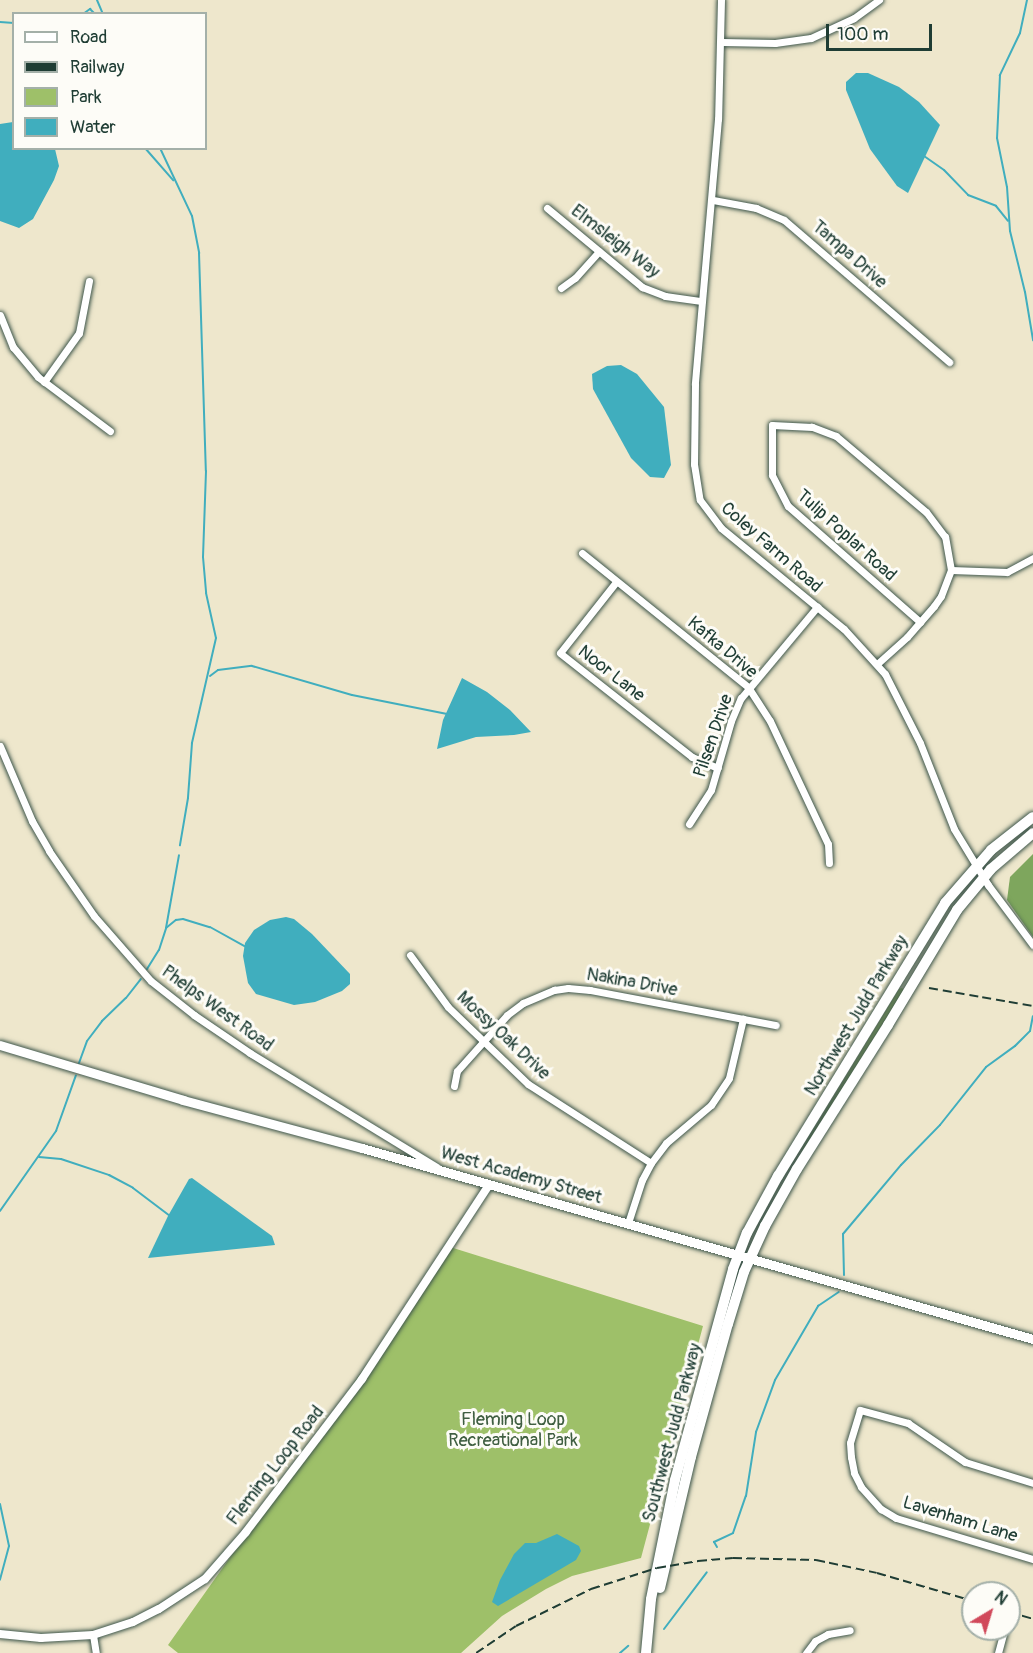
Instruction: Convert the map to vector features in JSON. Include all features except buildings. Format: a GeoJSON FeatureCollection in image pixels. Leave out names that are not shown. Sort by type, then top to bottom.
{"type":"FeatureCollection","features":[{"type":"Feature","properties":{"kind":"highway","name":"Northwest Judd Parkway"},"geometry":{"type":"LineString","coordinates":[[738,1254],[778,1176],[878,1016],[938,914],[975,866],[999,842],[1033,817]]}},
{"type":"Feature","properties":{"kind":"highway","name":"Northwest Judd Parkway"},"geometry":{"type":"LineString","coordinates":[[750,1258],[797,1169],[888,1025],[948,923],[982,878],[1033,833]]}},
{"type":"Feature","properties":{"kind":"highway","name":"Southwest Judd Parkway"},"geometry":{"type":"LineString","coordinates":[[646,1653],[653,1589],[673,1491],[738,1254]]}},
{"type":"Feature","properties":{"kind":"highway","name":"Southwest Judd Parkway"},"geometry":{"type":"LineString","coordinates":[[650,1623],[654,1617],[691,1457],[750,1258]]}},
{"type":"Feature","properties":{"kind":"main road","name":"West Academy Street"},"geometry":{"type":"LineString","coordinates":[[0,1046],[183,1100],[628,1223],[1033,1339]]}},
{"type":"Feature","properties":{"kind":"street","name":"Coley Farm Road"},"geometry":{"type":"LineString","coordinates":[[722,0],[722,42],[712,200],[702,301],[694,429],[695,479],[700,500],[721,528],[818,607],[858,642],[877,664],[902,703],[950,822],[982,878],[1033,945]]}},
{"type":"Feature","properties":{"kind":"street"},"geometry":{"type":"LineString","coordinates":[[722,42],[775,43],[811,38],[854,18],[879,0]]}},
{"type":"Feature","properties":{"kind":"street","name":"Tampa Drive"},"geometry":{"type":"LineString","coordinates":[[712,200],[756,208],[784,220],[949,363]]}},
{"type":"Feature","properties":{"kind":"street","name":"Elmsleigh Way"},"geometry":{"type":"LineString","coordinates":[[547,208],[650,291],[702,301]]}},
{"type":"Feature","properties":{"kind":"street"},"geometry":{"type":"LineString","coordinates":[[561,288],[599,252]]}},
{"type":"Feature","properties":{"kind":"street"},"geometry":{"type":"LineString","coordinates":[[44,382],[79,333],[89,281]]}},
{"type":"Feature","properties":{"kind":"street"},"geometry":{"type":"LineString","coordinates":[[0,315],[22,361],[44,382],[110,431]]}},
{"type":"Feature","properties":{"kind":"street","name":"Tulip Poplar Road"},"geometry":{"type":"LineString","coordinates":[[920,622],[788,506],[772,475],[772,425],[812,428],[827,432],[845,442],[935,520],[947,543],[951,570]]}},
{"type":"Feature","properties":{"kind":"street","name":"Kafka Drive"},"geometry":{"type":"LineString","coordinates":[[582,553],[748,687],[770,721],[824,833],[830,863]]}},
{"type":"Feature","properties":{"kind":"street"},"geometry":{"type":"LineString","coordinates":[[877,664],[920,622],[941,596],[951,570],[1007,572],[1033,558]]}},
{"type":"Feature","properties":{"kind":"street","name":"Noor Lane"},"geometry":{"type":"LineString","coordinates":[[616,582],[560,653],[692,757],[718,768]]}},
{"type":"Feature","properties":{"kind":"street","name":"Pilsen Drive"},"geometry":{"type":"LineString","coordinates":[[689,824],[711,790],[731,721],[748,687],[818,607]]}},
{"type":"Feature","properties":{"kind":"street","name":"Phelps West Road"},"geometry":{"type":"LineString","coordinates":[[0,746],[32,821],[59,866],[94,916],[151,981],[242,1047],[444,1172]]}},
{"type":"Feature","properties":{"kind":"street","name":"Mossy Oak Drive"},"geometry":{"type":"LineString","coordinates":[[410,955],[448,1007],[528,1084],[651,1163]]}},
{"type":"Feature","properties":{"kind":"street","name":"Nakina Drive"},"geometry":{"type":"LineString","coordinates":[[454,1086],[457,1071],[482,1041],[523,1003],[539,994],[568,988],[627,996],[776,1025]]}},
{"type":"Feature","properties":{"kind":"street"},"geometry":{"type":"LineString","coordinates":[[628,1223],[642,1180],[651,1163],[666,1143],[711,1105],[729,1078],[743,1019]]}},
{"type":"Feature","properties":{"kind":"street","name":"Fleming Loop Road"},"geometry":{"type":"LineString","coordinates":[[0,1634],[41,1638],[93,1635],[133,1622],[199,1584],[221,1563],[362,1379],[489,1185]]}},
{"type":"Feature","properties":{"kind":"street","name":"Lavenham Lane"},"geometry":{"type":"LineString","coordinates":[[1033,1483],[965,1462],[908,1423],[860,1410],[850,1443],[851,1458],[861,1486],[881,1509],[896,1518],[1033,1558]]}},
{"type":"Feature","properties":{"kind":"street"},"geometry":{"type":"LineString","coordinates":[[806,1653],[815,1641],[828,1634],[850,1630]]}},
{"type":"Feature","properties":{"kind":"street"},"geometry":{"type":"LineString","coordinates":[[93,1635],[96,1653]]}},
{"type":"Feature","properties":{"kind":"green space"},"geometry":{"type":"Polygon","coordinates":[[[1033,854],[1033,937],[1007,900],[1010,877],[1033,854]]]}},
{"type":"Feature","properties":{"kind":"green space"},"geometry":{"type":"Polygon","coordinates":[[[899,989],[904,990],[803,1151],[801,1150],[899,989]]]}},
{"type":"Feature","properties":{"kind":"green space","name":"Fleming Loop Recreational Park"},"geometry":{"type":"Polygon","coordinates":[[[450,1247],[703,1326],[641,1558],[572,1576],[546,1589],[502,1616],[461,1653],[178,1653],[168,1645],[450,1247]]]}},
{"type":"Feature","properties":{"kind":"water"},"geometry":{"type":"Polygon","coordinates":[[[856,73],[868,73],[899,87],[919,102],[940,125],[908,193],[897,186],[870,149],[846,90],[846,82],[856,73]]]}},
{"type":"Feature","properties":{"kind":"water"},"geometry":{"type":"Polygon","coordinates":[[[12,122],[12,150],[55,150],[59,166],[33,219],[19,228],[0,221],[0,124],[12,122]]]}},
{"type":"Feature","properties":{"kind":"water"},"geometry":{"type":"Polygon","coordinates":[[[621,365],[637,374],[664,407],[671,465],[664,478],[650,477],[631,458],[593,389],[592,374],[607,366],[621,365]]]}},
{"type":"Feature","properties":{"kind":"water"},"geometry":{"type":"Polygon","coordinates":[[[462,678],[487,692],[510,710],[531,732],[476,737],[437,749],[443,720],[462,678]]]}},
{"type":"Feature","properties":{"kind":"water"},"geometry":{"type":"Polygon","coordinates":[[[286,917],[294,919],[312,934],[350,974],[350,984],[342,991],[315,1002],[294,1005],[256,994],[248,983],[243,956],[245,943],[254,930],[270,920],[286,917]]]}},
{"type":"Feature","properties":{"kind":"water"},"geometry":{"type":"Polygon","coordinates":[[[192,1178],[272,1236],[275,1245],[148,1258],[168,1216],[189,1179],[192,1178]]]}},
{"type":"Feature","properties":{"kind":"water"},"geometry":{"type":"Polygon","coordinates":[[[557,1534],[579,1546],[581,1551],[576,1560],[498,1606],[492,1602],[500,1580],[514,1554],[525,1543],[536,1543],[557,1534]]]}},
{"type":"Feature","properties":{"kind":"waterway"},"geometry":{"type":"LineString","coordinates":[[97,0],[102,12]]}},
{"type":"Feature","properties":{"kind":"waterway"},"geometry":{"type":"LineString","coordinates":[[1027,0],[1020,33],[1000,75],[997,138],[1007,187],[1010,231],[1025,292],[1033,340]]}},
{"type":"Feature","properties":{"kind":"waterway"},"geometry":{"type":"LineString","coordinates":[[86,12],[90,9],[93,12]]}},
{"type":"Feature","properties":{"kind":"waterway"},"geometry":{"type":"LineString","coordinates":[[0,22],[12,23]]}},
{"type":"Feature","properties":{"kind":"waterway"},"geometry":{"type":"LineString","coordinates":[[147,150],[173,180]]}},
{"type":"Feature","properties":{"kind":"waterway"},"geometry":{"type":"LineString","coordinates":[[161,150],[192,216],[199,253],[206,471],[203,557],[206,593],[216,638],[192,743],[188,798],[180,845]]}},
{"type":"Feature","properties":{"kind":"waterway"},"geometry":{"type":"LineString","coordinates":[[924,156],[944,170],[968,195],[996,206],[1008,221]]}},
{"type":"Feature","properties":{"kind":"waterway"},"geometry":{"type":"LineString","coordinates":[[210,676],[218,670],[252,666],[352,695],[447,714]]}},
{"type":"Feature","properties":{"kind":"waterway"},"geometry":{"type":"LineString","coordinates":[[147,969],[159,950],[166,928],[179,855]]}},
{"type":"Feature","properties":{"kind":"waterway"},"geometry":{"type":"LineString","coordinates":[[166,928],[176,920],[183,919],[210,927],[246,947]]}},
{"type":"Feature","properties":{"kind":"waterway"},"geometry":{"type":"LineString","coordinates":[[79,1063],[87,1041],[102,1021],[126,998],[141,979]]}},
{"type":"Feature","properties":{"kind":"waterway"},"geometry":{"type":"LineString","coordinates":[[844,1275],[843,1234],[901,1165],[940,1125],[986,1067],[1015,1046],[1030,1031],[1033,1016]]}},
{"type":"Feature","properties":{"kind":"waterway"},"geometry":{"type":"LineString","coordinates":[[0,1211],[56,1131],[76,1075]]}},
{"type":"Feature","properties":{"kind":"waterway"},"geometry":{"type":"LineString","coordinates":[[39,1157],[61,1159],[109,1175],[133,1188],[170,1216]]}},
{"type":"Feature","properties":{"kind":"waterway"},"geometry":{"type":"LineString","coordinates":[[717,1547],[714,1542],[733,1533],[746,1496],[756,1432],[775,1380],[818,1306],[839,1292]]}},
{"type":"Feature","properties":{"kind":"waterway"},"geometry":{"type":"LineString","coordinates":[[0,1504],[9,1546],[0,1580]]}},
{"type":"Feature","properties":{"kind":"waterway"},"geometry":{"type":"LineString","coordinates":[[664,1629],[707,1572]]}},
{"type":"Feature","properties":{"kind":"waterway"},"geometry":{"type":"LineString","coordinates":[[620,1653],[628,1646]]}},
{"type":"Feature","properties":{"kind":"railway"},"geometry":{"type":"LineString","coordinates":[[929,988],[1033,1006]]}},
{"type":"Feature","properties":{"kind":"railway"},"geometry":{"type":"LineString","coordinates":[[476,1653],[516,1626],[591,1589],[657,1568],[698,1561],[733,1558],[816,1560],[877,1573],[961,1598]]}},
{"type":"Feature","properties":{"kind":"railway"},"geometry":{"type":"LineString","coordinates":[[1021,1616],[1033,1619]]}}]}
